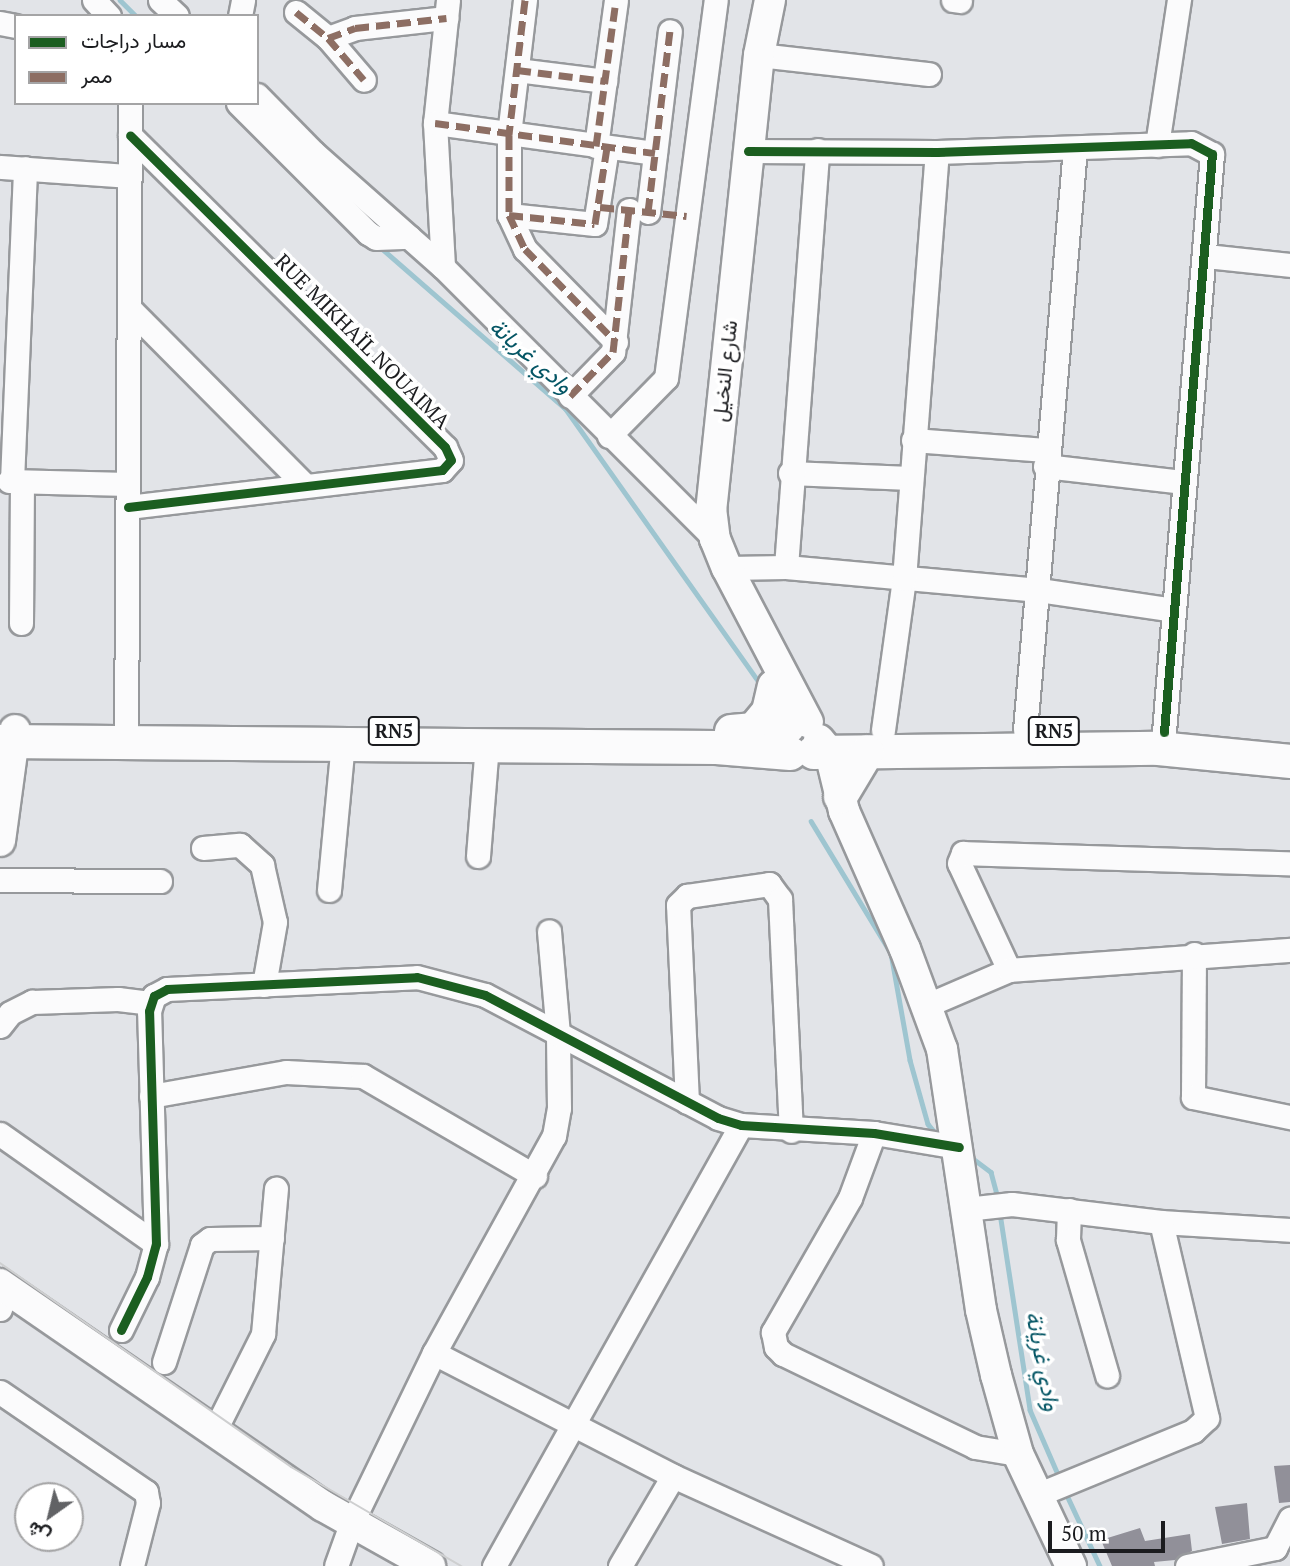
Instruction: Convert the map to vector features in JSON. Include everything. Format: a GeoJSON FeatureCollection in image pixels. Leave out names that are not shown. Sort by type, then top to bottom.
{"type":"FeatureCollection","features":[{"type":"Feature","properties":{"kind":"highway"},"geometry":{"type":"LineString","coordinates":[[753,729],[768,711],[774,685]]}},
{"type":"Feature","properties":{"kind":"highway","name":"RN5"},"geometry":{"type":"LineString","coordinates":[[7,736],[753,729],[808,742]]}},
{"type":"Feature","properties":{"kind":"highway","name":"RN5"},"geometry":{"type":"LineString","coordinates":[[875,741],[1025,730],[1164,732],[1290,741]]}},
{"type":"Feature","properties":{"kind":"highway","name":"RN5"},"geometry":{"type":"LineString","coordinates":[[127,735],[343,743],[716,747],[875,741],[1158,748],[1290,761]]}},
{"type":"Feature","properties":{"kind":"highway"},"geometry":{"type":"LineString","coordinates":[[842,804],[875,741]]}},
{"type":"Feature","properties":{"kind":"main road","name":"شارع النخيل"},"geometry":{"type":"LineString","coordinates":[[771,0],[759,55],[712,485],[715,538],[808,742]]}},
{"type":"Feature","properties":{"kind":"main road"},"geometry":{"type":"LineString","coordinates":[[761,638],[774,685],[842,804],[942,1049],[959,1147],[977,1208],[981,1310],[1018,1454],[1057,1487],[1071,1566]]}},
{"type":"Feature","properties":{"kind":"main road"},"geometry":{"type":"LineString","coordinates":[[0,841],[7,736]]}},
{"type":"Feature","properties":{"kind":"main road"},"geometry":{"type":"LineString","coordinates":[[2,1294],[351,1524],[430,1566]]}},
{"type":"Feature","properties":{"kind":"street"},"geometry":{"type":"LineString","coordinates":[[94,0],[107,14]]}},
{"type":"Feature","properties":{"kind":"street"},"geometry":{"type":"LineString","coordinates":[[525,0],[509,135],[509,215],[525,249],[616,342]]}},
{"type":"Feature","properties":{"kind":"street"},"geometry":{"type":"LineString","coordinates":[[509,215],[591,225],[598,220],[605,81],[617,0]]}},
{"type":"Feature","properties":{"kind":"street"},"geometry":{"type":"LineString","coordinates":[[609,436],[666,378],[716,0]]}},
{"type":"Feature","properties":{"kind":"street"},"geometry":{"type":"LineString","coordinates":[[1157,145],[1179,0]]}},
{"type":"Feature","properties":{"kind":"street"},"geometry":{"type":"LineString","coordinates":[[328,38],[355,29],[447,9],[435,123],[443,267]]}},
{"type":"Feature","properties":{"kind":"street"},"geometry":{"type":"LineString","coordinates":[[296,12],[328,38],[364,80]]}},
{"type":"Feature","properties":{"kind":"street"},"geometry":{"type":"LineString","coordinates":[[570,396],[609,359],[616,342],[638,211],[655,153],[670,32]]}},
{"type":"Feature","properties":{"kind":"street"},"geometry":{"type":"LineString","coordinates":[[759,55],[929,74]]}},
{"type":"Feature","properties":{"kind":"street"},"geometry":{"type":"LineString","coordinates":[[517,70],[605,81]]}},
{"type":"Feature","properties":{"kind":"street"},"geometry":{"type":"LineString","coordinates":[[259,97],[313,152],[443,267],[609,436],[715,538]]}},
{"type":"Feature","properties":{"kind":"street"},"geometry":{"type":"LineString","coordinates":[[127,735],[130,105]]}},
{"type":"Feature","properties":{"kind":"street"},"geometry":{"type":"LineString","coordinates":[[240,105],[368,233],[376,238],[409,237]]}},
{"type":"Feature","properties":{"kind":"street"},"geometry":{"type":"LineString","coordinates":[[435,123],[655,153]]}},
{"type":"Feature","properties":{"kind":"street","name":"RUE MIKHAÏL NOUAIMA"},"geometry":{"type":"LineString","coordinates":[[11,481],[128,495],[304,484],[442,470],[450,465],[451,453],[130,135]]}},
{"type":"Feature","properties":{"kind":"street"},"geometry":{"type":"LineString","coordinates":[[748,151],[936,152],[1191,144],[1212,154],[1206,256],[1164,732]]}},
{"type":"Feature","properties":{"kind":"street"},"geometry":{"type":"LineString","coordinates":[[1025,730],[1040,590],[1045,458],[1075,148]]}},
{"type":"Feature","properties":{"kind":"street"},"geometry":{"type":"LineString","coordinates":[[786,567],[790,473],[817,150]]}},
{"type":"Feature","properties":{"kind":"street"},"geometry":{"type":"LineString","coordinates":[[875,741],[904,579],[936,152]]}},
{"type":"Feature","properties":{"kind":"street"},"geometry":{"type":"LineString","coordinates":[[0,167],[130,176]]}},
{"type":"Feature","properties":{"kind":"street"},"geometry":{"type":"LineString","coordinates":[[21,623],[11,481],[9,328],[24,168]]}},
{"type":"Feature","properties":{"kind":"street"},"geometry":{"type":"LineString","coordinates":[[600,207],[687,216]]}},
{"type":"Feature","properties":{"kind":"street"},"geometry":{"type":"LineString","coordinates":[[1206,256],[1290,265]]}},
{"type":"Feature","properties":{"kind":"street"},"geometry":{"type":"LineString","coordinates":[[131,310],[304,484]]}},
{"type":"Feature","properties":{"kind":"street"},"geometry":{"type":"LineString","coordinates":[[913,440],[1045,458],[1184,482]]}},
{"type":"Feature","properties":{"kind":"street"},"geometry":{"type":"LineString","coordinates":[[790,473],[910,478]]}},
{"type":"Feature","properties":{"kind":"street"},"geometry":{"type":"LineString","coordinates":[[727,568],[786,567],[1040,590],[1174,610]]}},
{"type":"Feature","properties":{"kind":"street"},"geometry":{"type":"LineString","coordinates":[[329,890],[343,743]]}},
{"type":"Feature","properties":{"kind":"street"},"geometry":{"type":"LineString","coordinates":[[478,856],[487,744]]}},
{"type":"Feature","properties":{"kind":"street"},"geometry":{"type":"LineString","coordinates":[[203,848],[240,845],[262,865],[275,922],[264,985]]}},
{"type":"Feature","properties":{"kind":"street"},"geometry":{"type":"LineString","coordinates":[[1009,970],[959,863],[963,853],[1290,863]]}},
{"type":"Feature","properties":{"kind":"street"},"geometry":{"type":"LineString","coordinates":[[0,880],[160,881]]}},
{"type":"Feature","properties":{"kind":"street"},"geometry":{"type":"LineString","coordinates":[[687,1102],[678,905],[687,896],[769,884],[780,899],[791,1131]]}},
{"type":"Feature","properties":{"kind":"street"},"geometry":{"type":"LineString","coordinates":[[336,1566],[351,1524],[434,1353],[535,1176],[554,1136],[559,1108],[558,1034],[549,930]]}},
{"type":"Feature","properties":{"kind":"street"},"geometry":{"type":"LineString","coordinates":[[925,1006],[1009,970],[1194,954],[1290,950]]}},
{"type":"Feature","properties":{"kind":"street"},"geometry":{"type":"LineString","coordinates":[[1194,954],[1193,1097],[1290,1117]]}},
{"type":"Feature","properties":{"kind":"street"},"geometry":{"type":"LineString","coordinates":[[121,1330],[147,1277],[156,1244],[150,1003],[158,991],[167,989],[417,977],[485,995],[687,1102],[741,1125],[791,1131],[874,1133],[959,1147]]}},
{"type":"Feature","properties":{"kind":"street"},"geometry":{"type":"LineString","coordinates":[[0,1026],[10,1013],[32,1002],[150,1003]]}},
{"type":"Feature","properties":{"kind":"street"},"geometry":{"type":"LineString","coordinates":[[151,1096],[286,1072],[363,1076],[535,1176]]}},
{"type":"Feature","properties":{"kind":"street"},"geometry":{"type":"LineString","coordinates":[[494,1566],[741,1125]]}},
{"type":"Feature","properties":{"kind":"street"},"geometry":{"type":"LineString","coordinates":[[874,1133],[850,1198],[773,1332],[776,1347],[783,1354],[975,1447],[1018,1454]]}},
{"type":"Feature","properties":{"kind":"street"},"geometry":{"type":"LineString","coordinates":[[0,1134],[156,1244]]}},
{"type":"Feature","properties":{"kind":"street"},"geometry":{"type":"LineString","coordinates":[[214,1432],[263,1334],[276,1189]]}},
{"type":"Feature","properties":{"kind":"street"},"geometry":{"type":"LineString","coordinates":[[977,1208],[1012,1204],[1161,1222],[1290,1230]]}},
{"type":"Feature","properties":{"kind":"street"},"geometry":{"type":"LineString","coordinates":[[1069,1210],[1068,1240],[1107,1375]]}},
{"type":"Feature","properties":{"kind":"street"},"geometry":{"type":"LineString","coordinates":[[1057,1487],[1193,1431],[1207,1418],[1161,1222]]}},
{"type":"Feature","properties":{"kind":"street"},"geometry":{"type":"LineString","coordinates":[[164,1362],[202,1245],[210,1238],[272,1238]]}},
{"type":"Feature","properties":{"kind":"street"},"geometry":{"type":"LineString","coordinates":[[434,1353],[673,1476],[871,1566]]}},
{"type":"Feature","properties":{"kind":"street"},"geometry":{"type":"LineString","coordinates":[[0,1392],[146,1492],[148,1503],[132,1566]]}},
{"type":"Feature","properties":{"kind":"street"},"geometry":{"type":"LineString","coordinates":[[620,1566],[673,1476]]}},
{"type":"Feature","properties":{"kind":"street"},"geometry":{"type":"LineString","coordinates":[[1186,1566],[1275,1548],[1290,1519]]}},
{"type":"Feature","properties":{"kind":"building"},"geometry":{"type":"Polygon","coordinates":[[[1290,1465],[1290,1502],[1279,1503],[1274,1466],[1290,1465]]]}},
{"type":"Feature","properties":{"kind":"building"},"geometry":{"type":"Polygon","coordinates":[[[1247,1503],[1250,1539],[1222,1544],[1215,1507],[1247,1503]]]}},
{"type":"Feature","properties":{"kind":"building"},"geometry":{"type":"Polygon","coordinates":[[[1140,1528],[1145,1541],[1190,1534],[1192,1551],[1175,1560],[1154,1562],[1155,1566],[1112,1566],[1101,1540],[1140,1528]]]}},
{"type":"Feature","properties":{"kind":"waterway","name":"وادي غريانة"},"geometry":{"type":"LineString","coordinates":[[120,0],[134,14]]}},
{"type":"Feature","properties":{"kind":"waterway","name":"وادي غريانة"},"geometry":{"type":"LineString","coordinates":[[379,246],[565,408],[760,683]]}},
{"type":"Feature","properties":{"kind":"waterway","name":"وادي غريانة"},"geometry":{"type":"LineString","coordinates":[[811,821],[891,953],[910,1060],[928,1124],[936,1134]]}},
{"type":"Feature","properties":{"kind":"waterway","name":"وادي غريانة"},"geometry":{"type":"LineString","coordinates":[[975,1160],[991,1172],[998,1198]]}},
{"type":"Feature","properties":{"kind":"waterway","name":"وادي غريانة"},"geometry":{"type":"LineString","coordinates":[[1000,1213],[1030,1410],[1060,1479]]}},
{"type":"Feature","properties":{"kind":"waterway","name":"وادي غريانة"},"geometry":{"type":"LineString","coordinates":[[1065,1491],[1100,1566]]}},
{"type":"Feature","properties":{"kind":"tram line"},"geometry":{"type":"LineString","coordinates":[[0,1263],[291,1467],[461,1566]]}},
{"type":"Feature","properties":{"kind":"marked path"},"geometry":{"type":"LineString","coordinates":[[525,0],[509,135],[509,215],[525,249],[616,342]]}},
{"type":"Feature","properties":{"kind":"marked path"},"geometry":{"type":"LineString","coordinates":[[596,146],[616,0]]}},
{"type":"Feature","properties":{"kind":"marked path"},"geometry":{"type":"LineString","coordinates":[[296,12],[328,38],[364,80]]}},
{"type":"Feature","properties":{"kind":"marked path"},"geometry":{"type":"LineString","coordinates":[[328,38],[355,28],[446,18]]}},
{"type":"Feature","properties":{"kind":"marked path"},"geometry":{"type":"LineString","coordinates":[[648,212],[670,31]]}},
{"type":"Feature","properties":{"kind":"marked path"},"geometry":{"type":"LineString","coordinates":[[517,70],[605,81]]}},
{"type":"Feature","properties":{"kind":"marked path"},"geometry":{"type":"LineString","coordinates":[[435,123],[655,153]]}},
{"type":"Feature","properties":{"kind":"marked path"},"geometry":{"type":"LineString","coordinates":[[509,215],[595,224],[607,147]]}},
{"type":"Feature","properties":{"kind":"marked path"},"geometry":{"type":"LineString","coordinates":[[600,207],[687,216]]}},
{"type":"Feature","properties":{"kind":"marked path"},"geometry":{"type":"LineString","coordinates":[[570,396],[613,352],[629,210]]}},
{"type":"Feature","properties":{"kind":"cycle path"},"geometry":{"type":"LineString","coordinates":[[128,507],[442,470],[451,460],[445,447],[130,135]]}},
{"type":"Feature","properties":{"kind":"cycle path"},"geometry":{"type":"LineString","coordinates":[[748,151],[937,152],[1191,143],[1212,154],[1164,732]]}},
{"type":"Feature","properties":{"kind":"cycle path"},"geometry":{"type":"LineString","coordinates":[[121,1330],[147,1277],[156,1244],[149,1011],[154,996],[167,989],[417,977],[485,995],[718,1118],[741,1125],[874,1133],[959,1147]]}}]}
